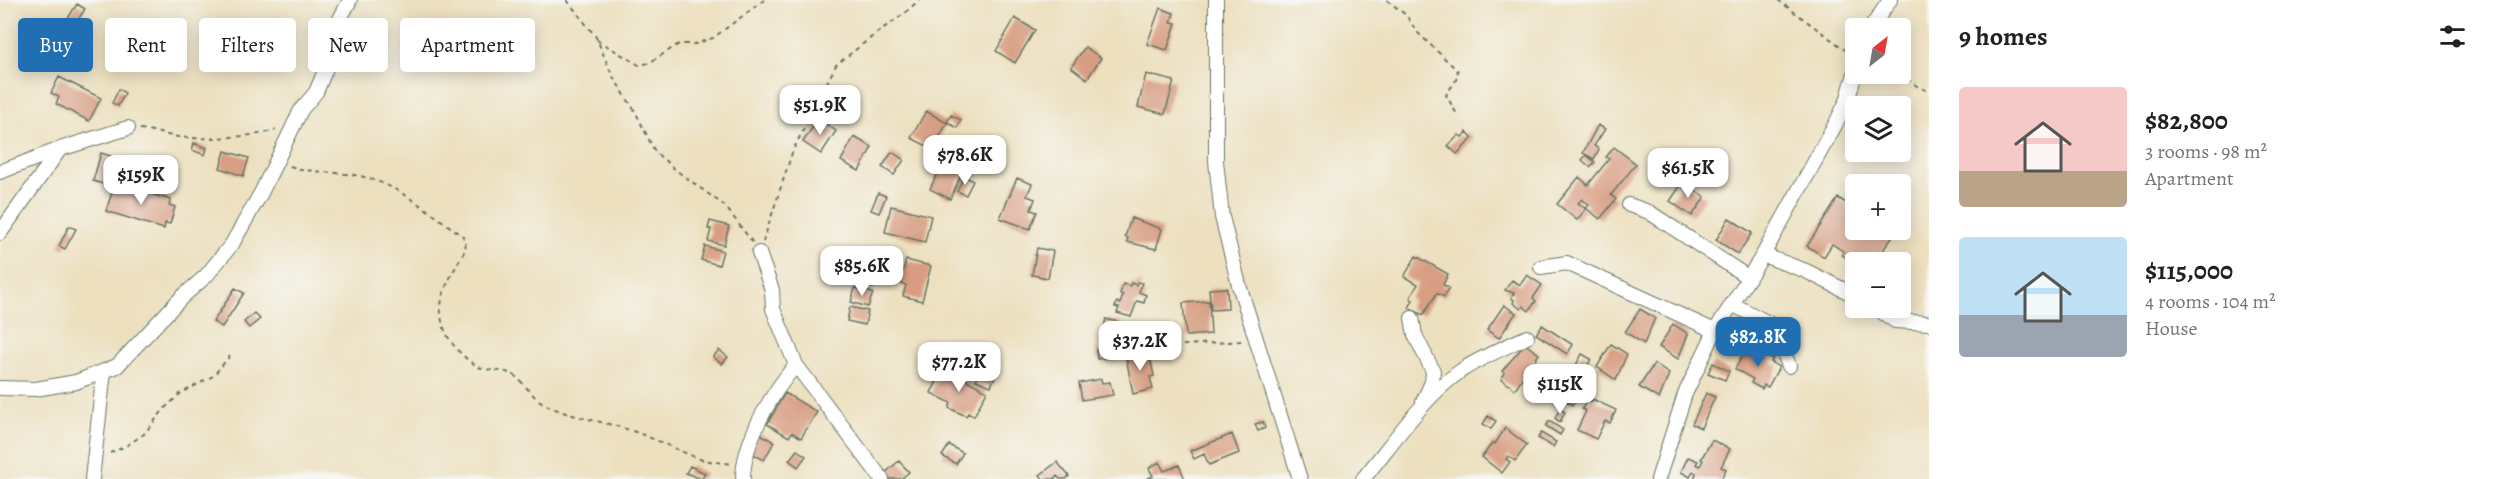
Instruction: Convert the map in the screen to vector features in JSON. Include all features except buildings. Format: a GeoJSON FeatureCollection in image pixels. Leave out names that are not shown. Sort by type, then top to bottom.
{"type":"FeatureCollection","features":[{"type":"Feature","properties":{"kind":"street"},"geometry":{"type":"LineString","coordinates":[[0,388],[36,389],[76,382],[117,366],[219,260],[232,244],[301,110],[316,92],[325,71],[332,34],[350,0]]}},
{"type":"Feature","properties":{"kind":"street"},"geometry":{"type":"LineString","coordinates":[[1216,0],[1216,161],[1222,217],[1239,285],[1300,479]]}},
{"type":"Feature","properties":{"kind":"street"},"geometry":{"type":"LineString","coordinates":[[1878,18],[1890,0]]}},
{"type":"Feature","properties":{"kind":"street"},"geometry":{"type":"LineString","coordinates":[[1658,479],[1685,394],[1715,331],[1763,255],[1843,109],[1851,84]]}},
{"type":"Feature","properties":{"kind":"street"},"geometry":{"type":"LineString","coordinates":[[0,172],[60,149],[128,128]]}},
{"type":"Feature","properties":{"kind":"street"},"geometry":{"type":"LineString","coordinates":[[0,233],[60,149]]}},
{"type":"Feature","properties":{"kind":"street"},"geometry":{"type":"LineString","coordinates":[[1629,205],[1649,212],[1749,278]]}},
{"type":"Feature","properties":{"kind":"street"},"geometry":{"type":"LineString","coordinates":[[759,253],[772,290],[773,309],[796,365],[882,479]]}},
{"type":"Feature","properties":{"kind":"street"},"geometry":{"type":"LineString","coordinates":[[1763,255],[1806,271],[1845,290]]}},
{"type":"Feature","properties":{"kind":"street"},"geometry":{"type":"LineString","coordinates":[[1541,267],[1567,262],[1715,331]]}},
{"type":"Feature","properties":{"kind":"street"},"geometry":{"type":"LineString","coordinates":[[1732,304],[1774,326],[1789,366]]}},
{"type":"Feature","properties":{"kind":"street"},"geometry":{"type":"LineString","coordinates":[[1412,318],[1415,335],[1433,371],[1432,382],[1419,411]]}},
{"type":"Feature","properties":{"kind":"street"},"geometry":{"type":"LineString","coordinates":[[1891,318],[1895,321],[1929,323]]}},
{"type":"Feature","properties":{"kind":"street"},"geometry":{"type":"LineString","coordinates":[[1363,479],[1419,411],[1460,371],[1485,356],[1527,337]]}},
{"type":"Feature","properties":{"kind":"street"},"geometry":{"type":"LineString","coordinates":[[743,472],[748,444],[781,382],[796,365]]}},
{"type":"Feature","properties":{"kind":"street"},"geometry":{"type":"LineString","coordinates":[[92,479],[104,371]]}},
{"type":"Feature","properties":{"kind":"path"},"geometry":{"type":"LineString","coordinates":[[567,0],[597,40],[612,75],[635,111],[655,152],[725,206],[741,224],[759,253]]}},
{"type":"Feature","properties":{"kind":"path"},"geometry":{"type":"LineString","coordinates":[[597,40],[639,65],[649,63],[679,44],[695,44],[713,38],[764,0]]}},
{"type":"Feature","properties":{"kind":"path"},"geometry":{"type":"LineString","coordinates":[[759,253],[793,150],[836,65],[904,15],[919,0]]}},
{"type":"Feature","properties":{"kind":"path"},"geometry":{"type":"LineString","coordinates":[[1387,0],[1406,15],[1417,32],[1458,71],[1456,80],[1446,95],[1458,116]]}},
{"type":"Feature","properties":{"kind":"path"},"geometry":{"type":"LineString","coordinates":[[1778,0],[1845,49]]}},
{"type":"Feature","properties":{"kind":"path"},"geometry":{"type":"LineString","coordinates":[[1911,82],[1929,91]]}},
{"type":"Feature","properties":{"kind":"path"},"geometry":{"type":"LineString","coordinates":[[128,128],[204,139],[262,135],[294,124]]}},
{"type":"Feature","properties":{"kind":"path"},"geometry":{"type":"LineString","coordinates":[[276,160],[305,171],[364,177],[396,190],[463,236],[466,248],[441,299],[441,315],[446,333],[466,358],[483,369],[503,370],[515,376],[529,393],[546,405],[623,428],[701,459],[743,472]]}},
{"type":"Feature","properties":{"kind":"path"},"geometry":{"type":"LineString","coordinates":[[1130,349],[1257,339]]}},
{"type":"Feature","properties":{"kind":"path"},"geometry":{"type":"LineString","coordinates":[[93,459],[126,446],[144,434],[173,400],[213,376],[231,356]]}}]}
